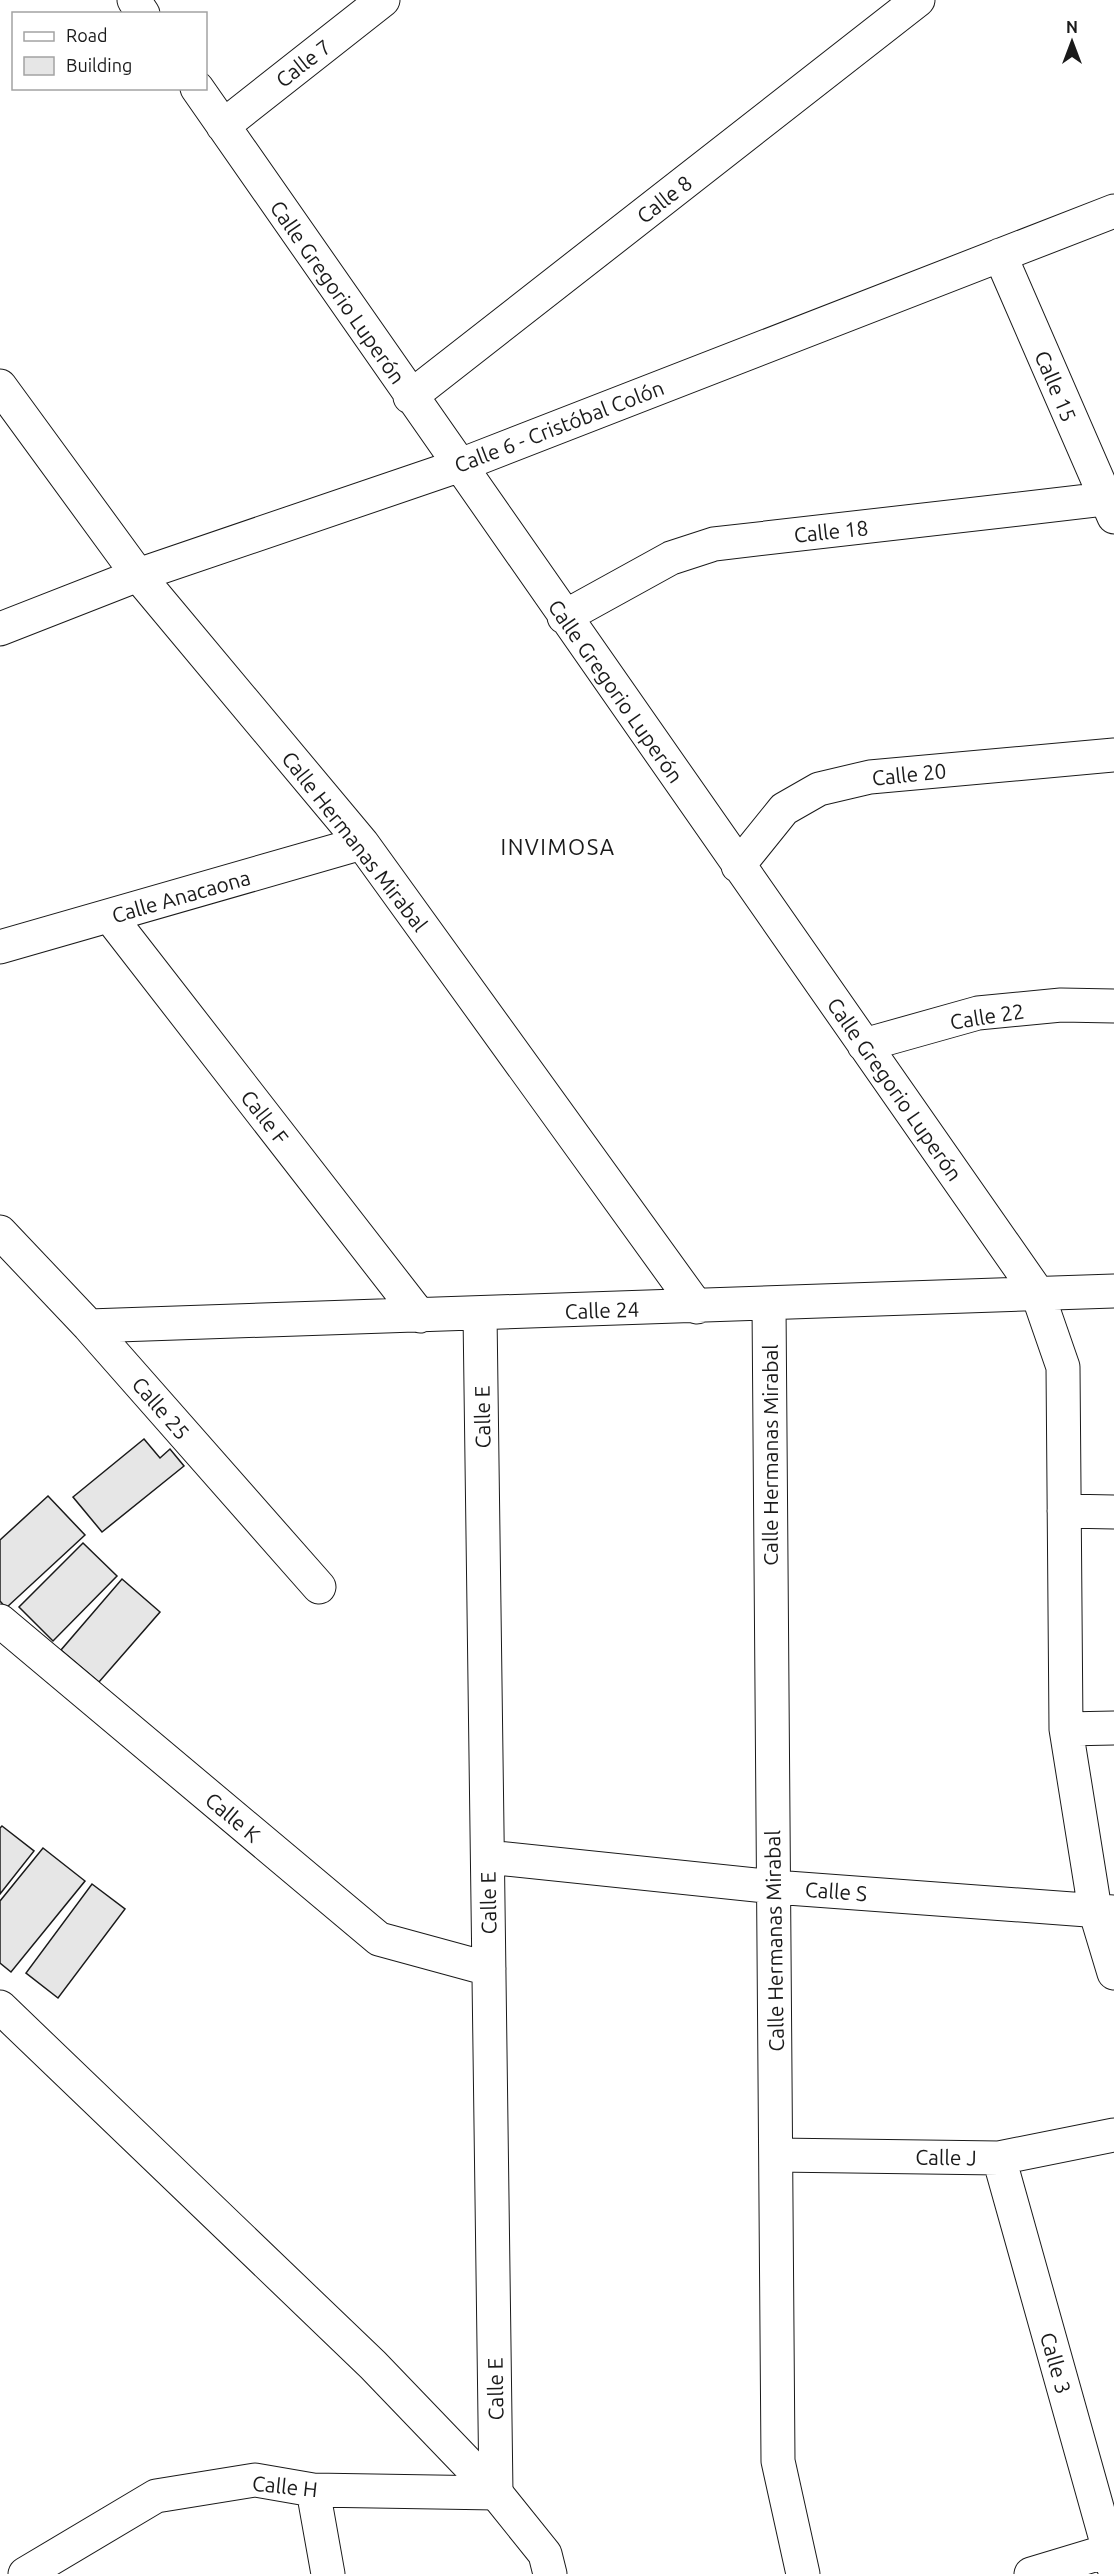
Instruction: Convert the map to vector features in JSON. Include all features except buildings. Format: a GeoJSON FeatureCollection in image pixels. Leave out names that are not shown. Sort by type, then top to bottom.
{"type":"FeatureCollection","features":[{"type":"Feature","properties":{"kind":"street","name":"Calle 7"},"geometry":{"type":"LineString","coordinates":[[223,126],[383,0]]}},
{"type":"Feature","properties":{"kind":"street","name":"Calle 8"},"geometry":{"type":"LineString","coordinates":[[410,397],[918,0]]}},
{"type":"Feature","properties":{"kind":"street","name":"Calle Gregorio Luperón"},"geometry":{"type":"LineString","coordinates":[[198,90],[458,466],[1037,1292],[1063,1367],[1066,1729],[1105,1911],[1114,1973]]}},
{"type":"Feature","properties":{"kind":"street","name":"Calle 6 - Cristóbal Colón"},"geometry":{"type":"LineString","coordinates":[[0,628],[138,575],[458,466],[1114,211]]}},
{"type":"Feature","properties":{"kind":"street","name":"Calle 15"},"geometry":{"type":"LineString","coordinates":[[1000,255],[1111,505]]}},
{"type":"Feature","properties":{"kind":"street","name":"Calle Hermanas Mirabal"},"geometry":{"type":"LineString","coordinates":[[0,386],[138,575],[362,843],[697,1307]]}},
{"type":"Feature","properties":{"kind":"street","name":"Calle 18"},"geometry":{"type":"LineString","coordinates":[[564,617],[671,558],[714,544],[1111,505]]}},
{"type":"Feature","properties":{"kind":"street","name":"Calle 20"},"geometry":{"type":"LineString","coordinates":[[738,866],[784,809],[819,789],[870,777],[1114,755]]}},
{"type":"Feature","properties":{"kind":"street","name":"Calle Anacaona"},"geometry":{"type":"LineString","coordinates":[[0,947],[111,918],[362,843]]}},
{"type":"Feature","properties":{"kind":"street","name":"Calle F"},"geometry":{"type":"LineString","coordinates":[[111,918],[420,1316]]}},
{"type":"Feature","properties":{"kind":"street","name":"Calle 22"},"geometry":{"type":"LineString","coordinates":[[864,1045],[978,1013],[1061,1005],[1114,1006]]}},
{"type":"Feature","properties":{"kind":"street","name":"Calle 25"},"geometry":{"type":"LineString","coordinates":[[0,1232],[89,1326],[319,1587]]}},
{"type":"Feature","properties":{"kind":"street","name":"Calle 24"},"geometry":{"type":"LineString","coordinates":[[89,1326],[769,1305],[1037,1292],[1114,1291]]}},
{"type":"Feature","properties":{"kind":"street","name":"Calle Hermanas Mirabal"},"geometry":{"type":"LineString","coordinates":[[769,1305],[778,2461],[803,2574]]}},
{"type":"Feature","properties":{"kind":"street","name":"Calle E"},"geometry":{"type":"LineString","coordinates":[[480,1314],[496,2493]]}},
{"type":"Feature","properties":{"kind":"street"},"geometry":{"type":"LineString","coordinates":[[1064,1511],[1114,1512]]}},
{"type":"Feature","properties":{"kind":"street","name":"Calle K"},"geometry":{"type":"LineString","coordinates":[[0,1621],[379,1939],[489,1969]]}},
{"type":"Feature","properties":{"kind":"street"},"geometry":{"type":"LineString","coordinates":[[1066,1729],[1114,1728]]}},
{"type":"Feature","properties":{"kind":"street","name":"Calle S"},"geometry":{"type":"LineString","coordinates":[[488,1857],[774,1887],[1105,1911]]}},
{"type":"Feature","properties":{"kind":"street"},"geometry":{"type":"LineString","coordinates":[[0,2007],[374,2365],[496,2493],[545,2554],[550,2574]]}},
{"type":"Feature","properties":{"kind":"street","name":"Calle J"},"geometry":{"type":"LineString","coordinates":[[776,2155],[999,2158],[1114,2135]]}},
{"type":"Feature","properties":{"kind":"street","name":"Calle 3"},"geometry":{"type":"LineString","coordinates":[[999,2158],[1112,2556]]}},
{"type":"Feature","properties":{"kind":"street","name":"Calle H"},"geometry":{"type":"LineString","coordinates":[[25,2574],[156,2496],[255,2480],[313,2490],[496,2493]]}},
{"type":"Feature","properties":{"kind":"street"},"geometry":{"type":"LineString","coordinates":[[313,2490],[328,2574]]}},
{"type":"Feature","properties":{"kind":"street"},"geometry":{"type":"LineString","coordinates":[[1031,2574],[1112,2556]]}},
{"type":"Feature","properties":{"kind":"district","name":"INVIMOSA"},"geometry":{"type":"Point","coordinates":[558,846]}}]}
